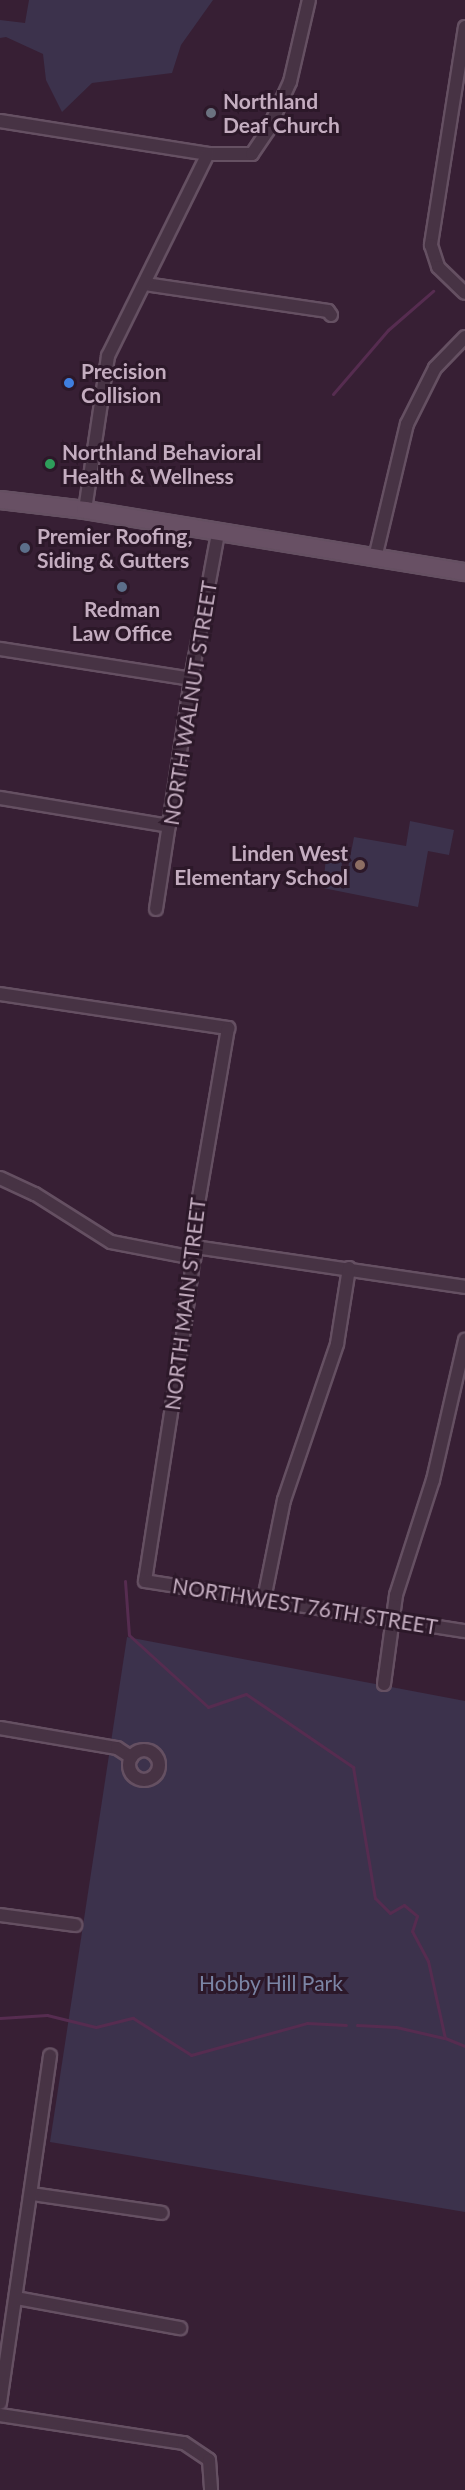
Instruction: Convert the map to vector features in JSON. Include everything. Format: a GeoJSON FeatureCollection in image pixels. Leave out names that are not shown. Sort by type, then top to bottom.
{"type":"FeatureCollection","features":[{"type":"Feature","properties":{"kind":"main road"},"geometry":{"type":"LineString","coordinates":[[0,500],[85,510],[465,572]]}},
{"type":"Feature","properties":{"kind":"street"},"geometry":{"type":"LineString","coordinates":[[0,121],[208,154],[252,154],[268,130],[294,71],[309,0]]}},
{"type":"Feature","properties":{"kind":"street"},"geometry":{"type":"LineString","coordinates":[[465,27],[462,68],[431,245],[438,267],[465,293]]}},
{"type":"Feature","properties":{"kind":"street"},"geometry":{"type":"LineString","coordinates":[[85,510],[105,367],[208,154]]}},
{"type":"Feature","properties":{"kind":"street"},"geometry":{"type":"LineString","coordinates":[[145,284],[328,311],[332,315]]}},
{"type":"Feature","properties":{"kind":"street"},"geometry":{"type":"LineString","coordinates":[[375,558],[407,424],[435,368],[465,337]]}},
{"type":"Feature","properties":{"kind":"street","name":"NORTH WALNUT STREET"},"geometry":{"type":"LineString","coordinates":[[156,909],[191,680],[219,533]]}},
{"type":"Feature","properties":{"kind":"street"},"geometry":{"type":"LineString","coordinates":[[0,650],[191,680]]}},
{"type":"Feature","properties":{"kind":"street"},"geometry":{"type":"LineString","coordinates":[[0,798],[169,826]]}},
{"type":"Feature","properties":{"kind":"street","name":"NORTH MAIN STREET"},"geometry":{"type":"LineString","coordinates":[[0,994],[228,1028],[194,1226],[194,1252],[145,1581]]}},
{"type":"Feature","properties":{"kind":"street"},"geometry":{"type":"LineString","coordinates":[[0,1178],[35,1194],[111,1242],[349,1268],[465,1287]]}},
{"type":"Feature","properties":{"kind":"street"},"geometry":{"type":"LineString","coordinates":[[264,1599],[284,1500],[338,1344],[349,1268]]}},
{"type":"Feature","properties":{"kind":"street"},"geometry":{"type":"LineString","coordinates":[[384,1684],[395,1620],[396,1595],[433,1480],[465,1340]]}},
{"type":"Feature","properties":{"kind":"street","name":"NORTHWEST 76TH STREET"},"geometry":{"type":"LineString","coordinates":[[145,1581],[465,1631]]}},
{"type":"Feature","properties":{"kind":"street"},"geometry":{"type":"LineString","coordinates":[[0,1728],[117,1748],[131,1757]]}},
{"type":"Feature","properties":{"kind":"street"},"geometry":{"type":"LineString","coordinates":[[0,1915],[75,1925]]}},
{"type":"Feature","properties":{"kind":"street"},"geometry":{"type":"LineString","coordinates":[[1,2394],[32,2194],[50,2056]]}},
{"type":"Feature","properties":{"kind":"street"},"geometry":{"type":"LineString","coordinates":[[32,2194],[162,2213]]}},
{"type":"Feature","properties":{"kind":"street"},"geometry":{"type":"LineString","coordinates":[[16,2298],[180,2328]]}},
{"type":"Feature","properties":{"kind":"street"},"geometry":{"type":"LineString","coordinates":[[0,2415],[184,2443],[209,2460],[212,2490]]}},
{"type":"Feature","properties":{"kind":"green space"},"geometry":{"type":"Polygon","coordinates":[[[29,0],[213,0],[181,45],[172,73],[92,83],[62,112],[46,80],[43,54],[6,37],[0,38],[0,20],[25,23],[29,0]]]}},
{"type":"Feature","properties":{"kind":"green space"},"geometry":{"type":"Polygon","coordinates":[[[410,821],[454,830],[449,855],[428,851],[418,907],[323,888],[326,857],[342,858],[341,888],[344,889],[354,837],[406,846],[410,821]]]}},
{"type":"Feature","properties":{"kind":"green space","name":"Hobby Hill Park"},"geometry":{"type":"Polygon","coordinates":[[[127,1637],[465,1701],[465,2212],[50,2142],[127,1637]]]}},
{"type":"Feature","properties":{"kind":"waterway"},"geometry":{"type":"LineString","coordinates":[[333,394],[388,330],[433,291]]}},
{"type":"Feature","properties":{"kind":"waterway"},"geometry":{"type":"LineString","coordinates":[[125,1581],[129,1635],[208,1707],[246,1694],[353,1767],[375,1898],[390,1913],[404,1905],[417,1916],[412,1931],[428,1961],[445,2038],[465,2046]]}},
{"type":"Feature","properties":{"kind":"waterway"},"geometry":{"type":"LineString","coordinates":[[0,2018],[47,2015],[96,2027],[133,2018],[191,2055],[307,2023],[346,2025]]}},
{"type":"Feature","properties":{"kind":"waterway"},"geometry":{"type":"LineString","coordinates":[[357,2025],[396,2027],[444,2038]]}},
{"type":"Feature","properties":{"kind":"place","name":"Northland Deaf Church"},"geometry":{"type":"Point","coordinates":[211,113]}},
{"type":"Feature","properties":{"kind":"place","name":"Precision Collision"},"geometry":{"type":"Point","coordinates":[69,383]}},
{"type":"Feature","properties":{"kind":"place","name":"Northland Behavioral Health & Wellness"},"geometry":{"type":"Point","coordinates":[50,464]}},
{"type":"Feature","properties":{"kind":"place","name":"Premier Roofing, Siding & Gutters"},"geometry":{"type":"Point","coordinates":[25,548]}},
{"type":"Feature","properties":{"kind":"place","name":"Redman Law Office"},"geometry":{"type":"Point","coordinates":[122,587]}},
{"type":"Feature","properties":{"kind":"place","name":"Linden West Elementary School"},"geometry":{"type":"Point","coordinates":[360,865]}}]}
